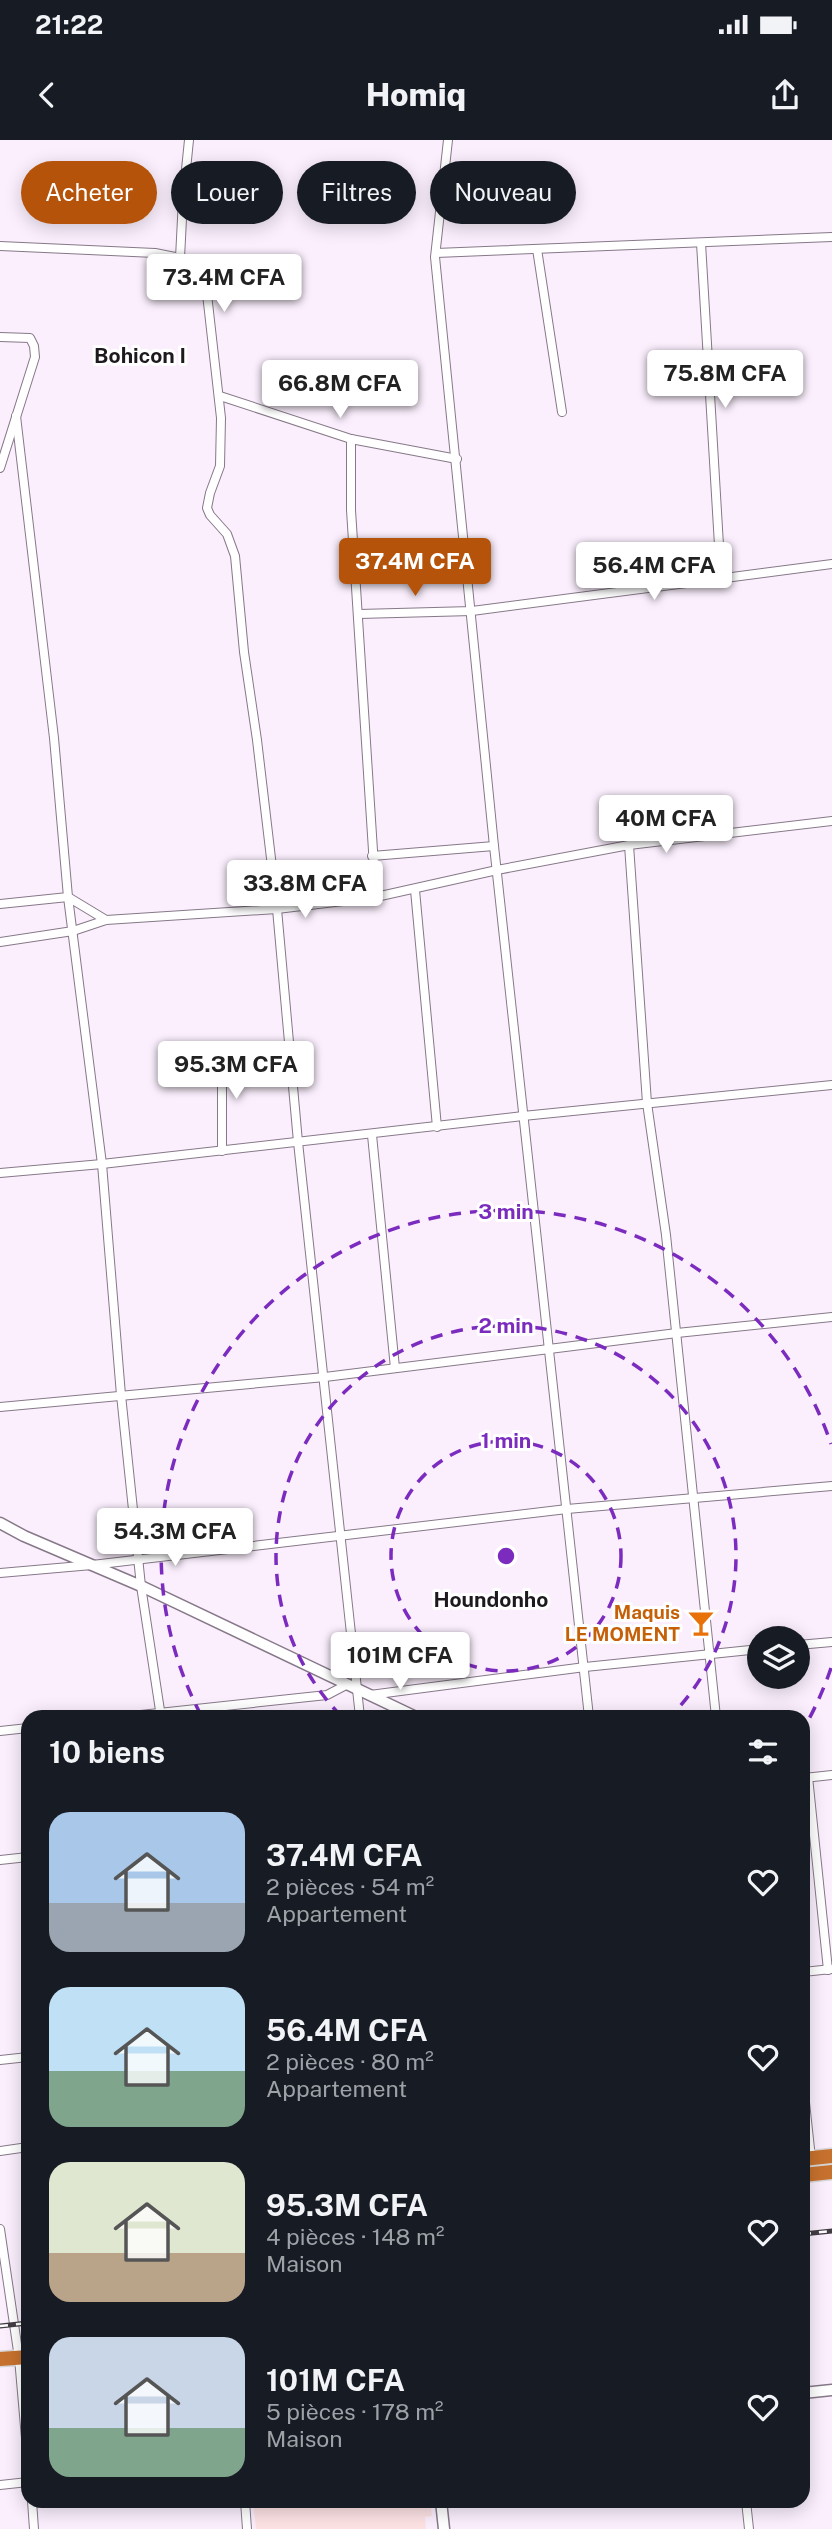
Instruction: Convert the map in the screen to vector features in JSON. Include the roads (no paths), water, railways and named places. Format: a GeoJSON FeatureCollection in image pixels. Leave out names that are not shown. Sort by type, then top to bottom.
{"type":"FeatureCollection","features":[{"type":"Feature","properties":{"kind":"highway"},"geometry":{"type":"LineString","coordinates":[[810,2158],[832,2155]]}},
{"type":"Feature","properties":{"kind":"highway"},"geometry":{"type":"LineString","coordinates":[[810,2174],[832,2172]]}},
{"type":"Feature","properties":{"kind":"highway"},"geometry":{"type":"LineString","coordinates":[[0,2359],[21,2357]]}},
{"type":"Feature","properties":{"kind":"main road"},"geometry":{"type":"LineString","coordinates":[[0,1523],[141,1586],[401,1710]]}},
{"type":"Feature","properties":{"kind":"main road"},"geometry":{"type":"LineString","coordinates":[[810,2392],[832,2390]]}},
{"type":"Feature","properties":{"kind":"main road"},"geometry":{"type":"LineString","coordinates":[[442,2508],[444,2529]]}},
{"type":"Feature","properties":{"kind":"street"},"geometry":{"type":"LineString","coordinates":[[180,258],[189,140]]}},
{"type":"Feature","properties":{"kind":"street"},"geometry":{"type":"LineString","coordinates":[[448,140],[436,253],[494,846],[588,1710]]}},
{"type":"Feature","properties":{"kind":"street"},"geometry":{"type":"LineString","coordinates":[[436,253],[832,237]]}},
{"type":"Feature","properties":{"kind":"street"},"geometry":{"type":"LineString","coordinates":[[701,243],[722,579]]}},
{"type":"Feature","properties":{"kind":"street"},"geometry":{"type":"LineString","coordinates":[[0,246],[155,253],[180,258],[193,267],[207,294],[220,396],[220,466],[207,509],[209,515],[227,534],[235,556],[244,652],[277,909],[298,1142],[341,1534],[352,1687],[358,1710]]}},
{"type":"Feature","properties":{"kind":"street"},"geometry":{"type":"LineString","coordinates":[[537,249],[562,412]]}},
{"type":"Feature","properties":{"kind":"street"},"geometry":{"type":"LineString","coordinates":[[0,337],[30,338],[35,357],[0,468]]}},
{"type":"Feature","properties":{"kind":"street"},"geometry":{"type":"LineString","coordinates":[[220,396],[351,439],[457,459]]}},
{"type":"Feature","properties":{"kind":"street"},"geometry":{"type":"LineString","coordinates":[[16,416],[54,738],[68,897],[102,1164],[121,1395],[141,1586],[159,1710]]}},
{"type":"Feature","properties":{"kind":"street"},"geometry":{"type":"LineString","coordinates":[[351,439],[351,510],[376,897]]}},
{"type":"Feature","properties":{"kind":"street"},"geometry":{"type":"LineString","coordinates":[[359,614],[472,611],[832,564]]}},
{"type":"Feature","properties":{"kind":"street"},"geometry":{"type":"LineString","coordinates":[[0,942],[73,931],[106,920],[277,909],[376,897],[629,845],[832,821]]}},
{"type":"Feature","properties":{"kind":"street"},"geometry":{"type":"LineString","coordinates":[[629,845],[647,1103],[666,1235],[715,1710]]}},
{"type":"Feature","properties":{"kind":"street"},"geometry":{"type":"LineString","coordinates":[[372,856],[494,846]]}},
{"type":"Feature","properties":{"kind":"street"},"geometry":{"type":"LineString","coordinates":[[415,890],[437,1127]]}},
{"type":"Feature","properties":{"kind":"street"},"geometry":{"type":"LineString","coordinates":[[0,904],[68,897],[106,920]]}},
{"type":"Feature","properties":{"kind":"street"},"geometry":{"type":"LineString","coordinates":[[222,1052],[222,1151]]}},
{"type":"Feature","properties":{"kind":"street"},"geometry":{"type":"LineString","coordinates":[[0,1173],[832,1085]]}},
{"type":"Feature","properties":{"kind":"street"},"geometry":{"type":"LineString","coordinates":[[372,1135],[395,1368]]}},
{"type":"Feature","properties":{"kind":"street"},"geometry":{"type":"LineString","coordinates":[[0,1407],[325,1377],[677,1333],[832,1317]]}},
{"type":"Feature","properties":{"kind":"street"},"geometry":{"type":"LineString","coordinates":[[0,1573],[92,1565],[567,1508],[832,1486]]}},
{"type":"Feature","properties":{"kind":"street"},"geometry":{"type":"LineString","coordinates":[[810,1645],[832,1642]]}},
{"type":"Feature","properties":{"kind":"street"},"geometry":{"type":"LineString","coordinates":[[370,1695],[585,1667],[747,1651]]}},
{"type":"Feature","properties":{"kind":"street"},"geometry":{"type":"LineString","coordinates":[[195,1710],[327,1695],[352,1687]]}},
{"type":"Feature","properties":{"kind":"street"},"geometry":{"type":"LineString","coordinates":[[0,1731],[21,1729]]}},
{"type":"Feature","properties":{"kind":"street"},"geometry":{"type":"LineString","coordinates":[[810,1778],[832,1775]]}},
{"type":"Feature","properties":{"kind":"street"},"geometry":{"type":"LineString","coordinates":[[810,1810],[830,1969],[810,1971]]}},
{"type":"Feature","properties":{"kind":"street"},"geometry":{"type":"LineString","coordinates":[[0,1860],[21,1858]]}},
{"type":"Feature","properties":{"kind":"street"},"geometry":{"type":"LineString","coordinates":[[0,2060],[21,2058]]}},
{"type":"Feature","properties":{"kind":"street"},"geometry":{"type":"LineString","coordinates":[[0,2151],[21,2148]]}},
{"type":"Feature","properties":{"kind":"street"},"geometry":{"type":"LineString","coordinates":[[0,2229],[21,2341]]}},
{"type":"Feature","properties":{"kind":"street"},"geometry":{"type":"LineString","coordinates":[[0,2485],[21,2483]]}},
{"type":"Feature","properties":{"kind":"street"},"geometry":{"type":"LineString","coordinates":[[32,2508],[34,2529]]}},
{"type":"Feature","properties":{"kind":"street"},"geometry":{"type":"LineString","coordinates":[[246,2508],[247,2529]]}},
{"type":"Feature","properties":{"kind":"street"},"geometry":{"type":"LineString","coordinates":[[746,2508],[748,2529]]}},
{"type":"Feature","properties":{"kind":"railway"},"geometry":{"type":"LineString","coordinates":[[810,2233],[832,2231]]}},
{"type":"Feature","properties":{"kind":"railway"},"geometry":{"type":"LineString","coordinates":[[0,2326],[21,2324]]}},
{"type":"Feature","properties":{"kind":"place","name":"Maquis LE MOMENT"},"geometry":{"type":"Point","coordinates":[701,1623]}},
{"type":"Feature","properties":{"kind":"district","name":"Bohicon I"},"geometry":{"type":"Point","coordinates":[140,355]}},
{"type":"Feature","properties":{"kind":"district","name":"Houndonho"},"geometry":{"type":"Point","coordinates":[491,1599]}}]}
